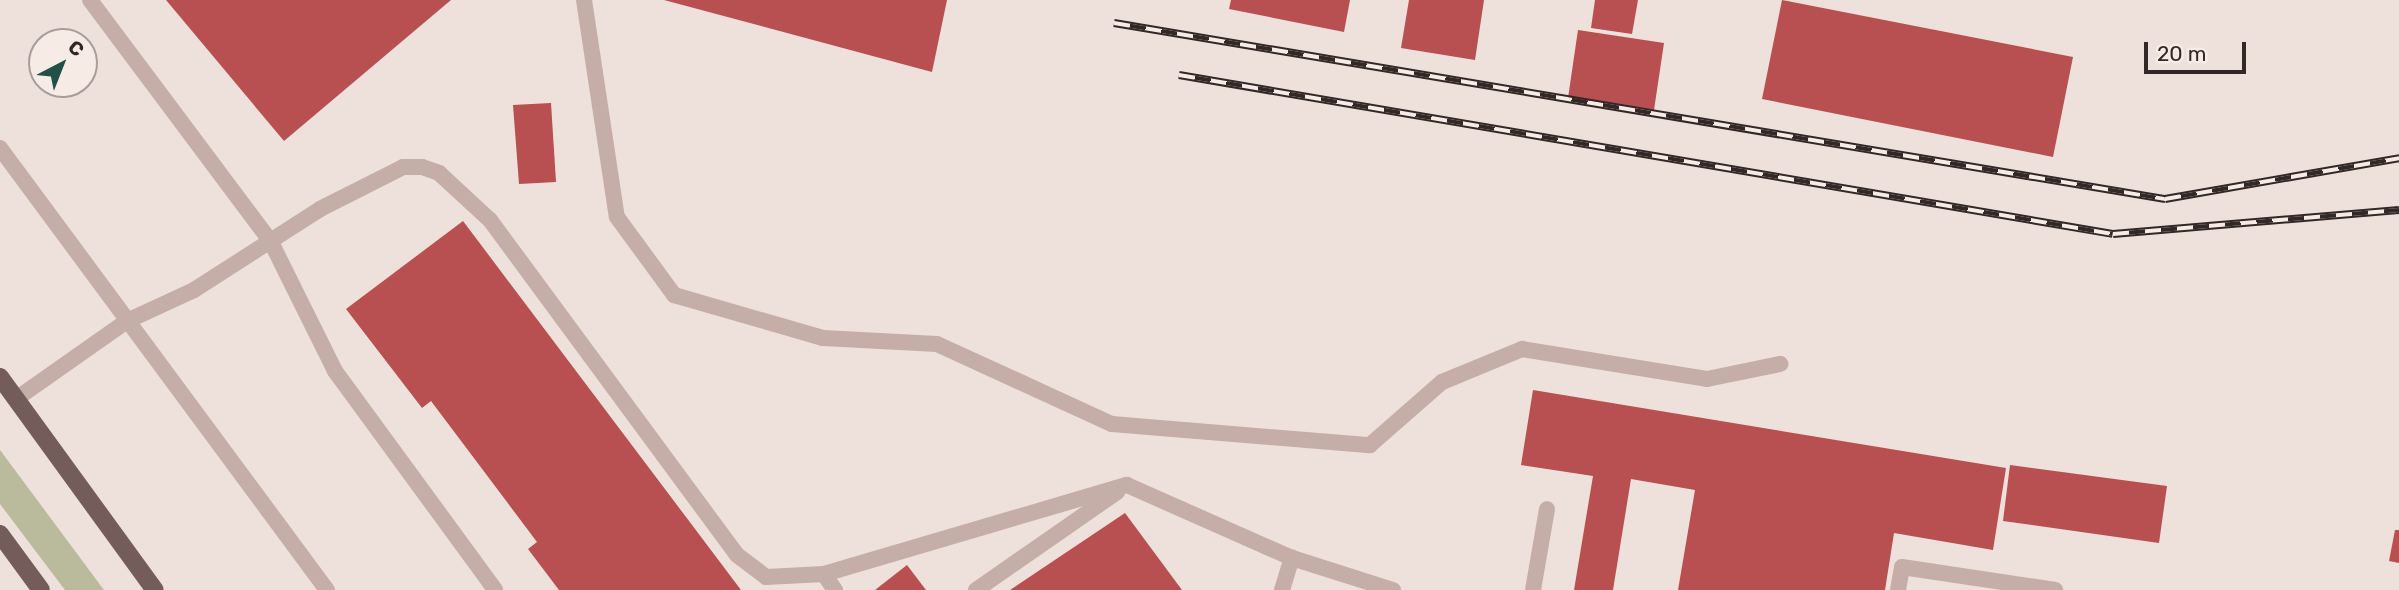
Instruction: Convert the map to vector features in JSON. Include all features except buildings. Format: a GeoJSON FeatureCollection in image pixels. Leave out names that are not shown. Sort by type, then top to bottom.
{"type":"FeatureCollection","features":[{"type":"Feature","properties":{"kind":"main road"},"geometry":{"type":"LineString","coordinates":[[0,377],[155,590]]}},
{"type":"Feature","properties":{"kind":"main road"},"geometry":{"type":"LineString","coordinates":[[0,534],[41,590]]}},
{"type":"Feature","properties":{"kind":"lane"},"geometry":{"type":"LineString","coordinates":[[90,0],[271,242],[335,371],[495,590]]}},
{"type":"Feature","properties":{"kind":"lane"},"geometry":{"type":"LineString","coordinates":[[584,0],[617,217],[674,295],[823,338],[937,344],[1112,424],[1370,445],[1442,382],[1522,349],[1707,379],[1780,364]]}},
{"type":"Feature","properties":{"kind":"lane"},"geometry":{"type":"LineString","coordinates":[[0,148],[327,590]]}},
{"type":"Feature","properties":{"kind":"lane"},"geometry":{"type":"LineString","coordinates":[[16,399],[127,321],[194,290],[320,209],[403,167],[422,167],[439,173],[490,220],[737,555],[766,577],[824,574],[1128,485],[1292,558],[1393,590]]}},
{"type":"Feature","properties":{"kind":"lane"},"geometry":{"type":"LineString","coordinates":[[976,590],[1128,485]]}},
{"type":"Feature","properties":{"kind":"lane"},"geometry":{"type":"LineString","coordinates":[[1533,590],[1547,509]]}},
{"type":"Feature","properties":{"kind":"lane"},"geometry":{"type":"LineString","coordinates":[[1282,590],[1292,558]]}},
{"type":"Feature","properties":{"kind":"lane"},"geometry":{"type":"LineString","coordinates":[[1898,590],[1902,568],[2055,590]]}},
{"type":"Feature","properties":{"kind":"lane"},"geometry":{"type":"LineString","coordinates":[[824,574],[835,590]]}},
{"type":"Feature","properties":{"kind":"green space"},"geometry":{"type":"Polygon","coordinates":[[[0,450],[104,590],[65,590],[0,504],[0,450]]]}},
{"type":"Feature","properties":{"kind":"railway"},"geometry":{"type":"LineString","coordinates":[[1114,23],[2165,199],[2399,158]]}},
{"type":"Feature","properties":{"kind":"railway"},"geometry":{"type":"LineString","coordinates":[[1179,75],[2113,234],[2399,210]]}}]}
